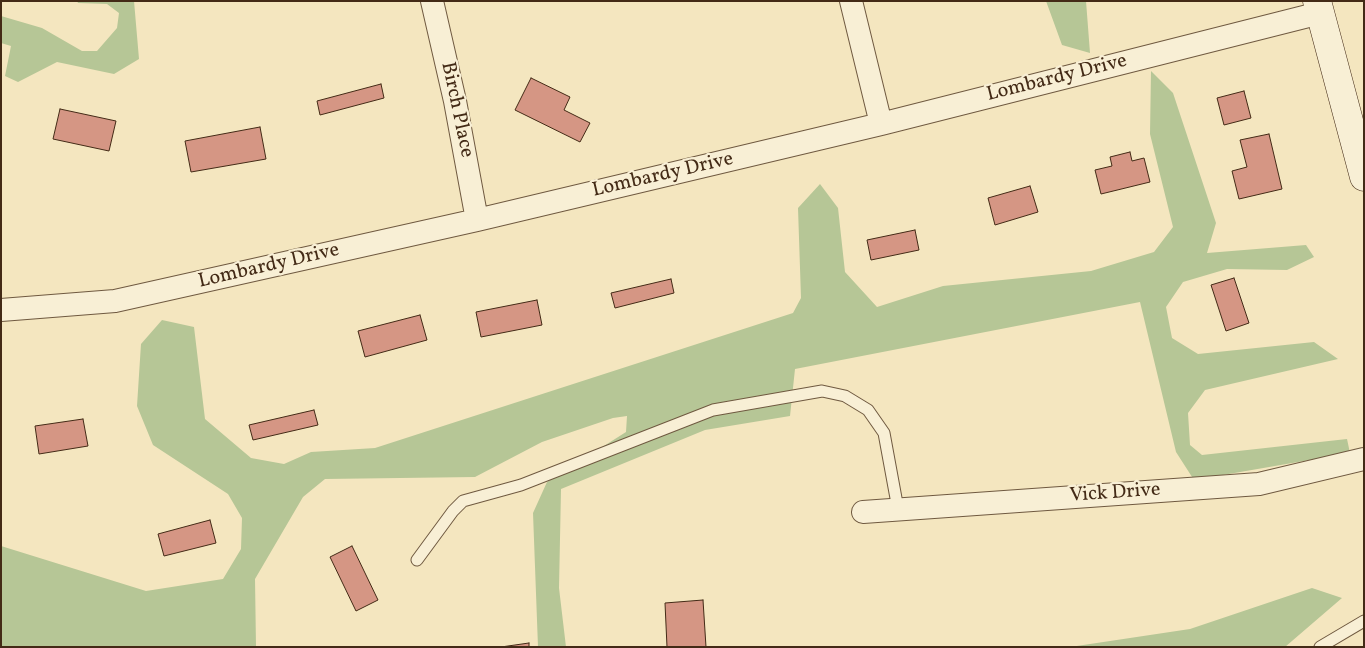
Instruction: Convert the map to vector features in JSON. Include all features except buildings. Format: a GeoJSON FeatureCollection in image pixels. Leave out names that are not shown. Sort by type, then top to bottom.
{"type":"FeatureCollection","features":[{"type":"Feature","properties":{"kind":"main road"},"geometry":{"type":"LineString","coordinates":[[1318,7],[1364,177]]}},
{"type":"Feature","properties":{"kind":"street","name":"Birch Place"},"geometry":{"type":"LineString","coordinates":[[432,1],[455,101],[477,220]]}},
{"type":"Feature","properties":{"kind":"street"},"geometry":{"type":"LineString","coordinates":[[851,1],[881,124]]}},
{"type":"Feature","properties":{"kind":"street","name":"Lombardy Drive"},"geometry":{"type":"LineString","coordinates":[[1,310],[115,301],[477,220],[881,124],[1318,7]]}},
{"type":"Feature","properties":{"kind":"street","name":"Vick Drive"},"geometry":{"type":"LineString","coordinates":[[863,512],[1259,484],[1364,459]]}},
{"type":"Feature","properties":{"kind":"lane"},"geometry":{"type":"LineString","coordinates":[[417,560],[453,511],[463,501],[521,485],[713,410],[822,391],[845,396],[868,410],[884,433],[898,509]]}},
{"type":"Feature","properties":{"kind":"lane"},"geometry":{"type":"LineString","coordinates":[[1320,647],[1364,621]]}},
{"type":"Feature","properties":{"kind":"green space"},"geometry":{"type":"Polygon","coordinates":[[[77,1],[134,1],[139,59],[114,74],[57,62],[18,82],[5,76],[11,46],[1,43],[1,16],[42,28],[82,51],[97,51],[117,28],[119,13],[107,4],[78,3],[77,1]]]}},
{"type":"Feature","properties":{"kind":"green space"},"geometry":{"type":"Polygon","coordinates":[[[1046,1],[1086,1],[1090,53],[1062,45],[1046,1]]]}},
{"type":"Feature","properties":{"kind":"green space"},"geometry":{"type":"Polygon","coordinates":[[[1151,71],[1173,93],[1216,223],[1207,253],[1306,245],[1314,257],[1287,270],[1227,269],[1183,282],[1166,307],[1172,338],[1198,354],[1314,342],[1338,359],[1205,390],[1188,413],[1190,445],[1202,455],[1347,439],[1350,453],[1194,480],[1176,452],[1140,302],[795,369],[790,416],[705,430],[561,489],[559,588],[566,647],[538,647],[533,513],[547,482],[626,432],[627,416],[613,418],[542,442],[475,477],[325,479],[303,497],[255,579],[256,647],[1,647],[1,546],[146,591],[223,579],[241,549],[242,518],[228,494],[153,445],[137,406],[141,344],[162,320],[194,327],[205,419],[251,458],[284,464],[311,452],[375,448],[793,313],[801,298],[798,208],[820,184],[838,208],[845,272],[877,307],[943,286],[1091,271],[1154,252],[1173,227],[1150,134],[1151,71]]]}},
{"type":"Feature","properties":{"kind":"green space"},"geometry":{"type":"Polygon","coordinates":[[[1312,588],[1342,598],[1285,647],[1070,647],[1190,629],[1312,588]]]}}]}
